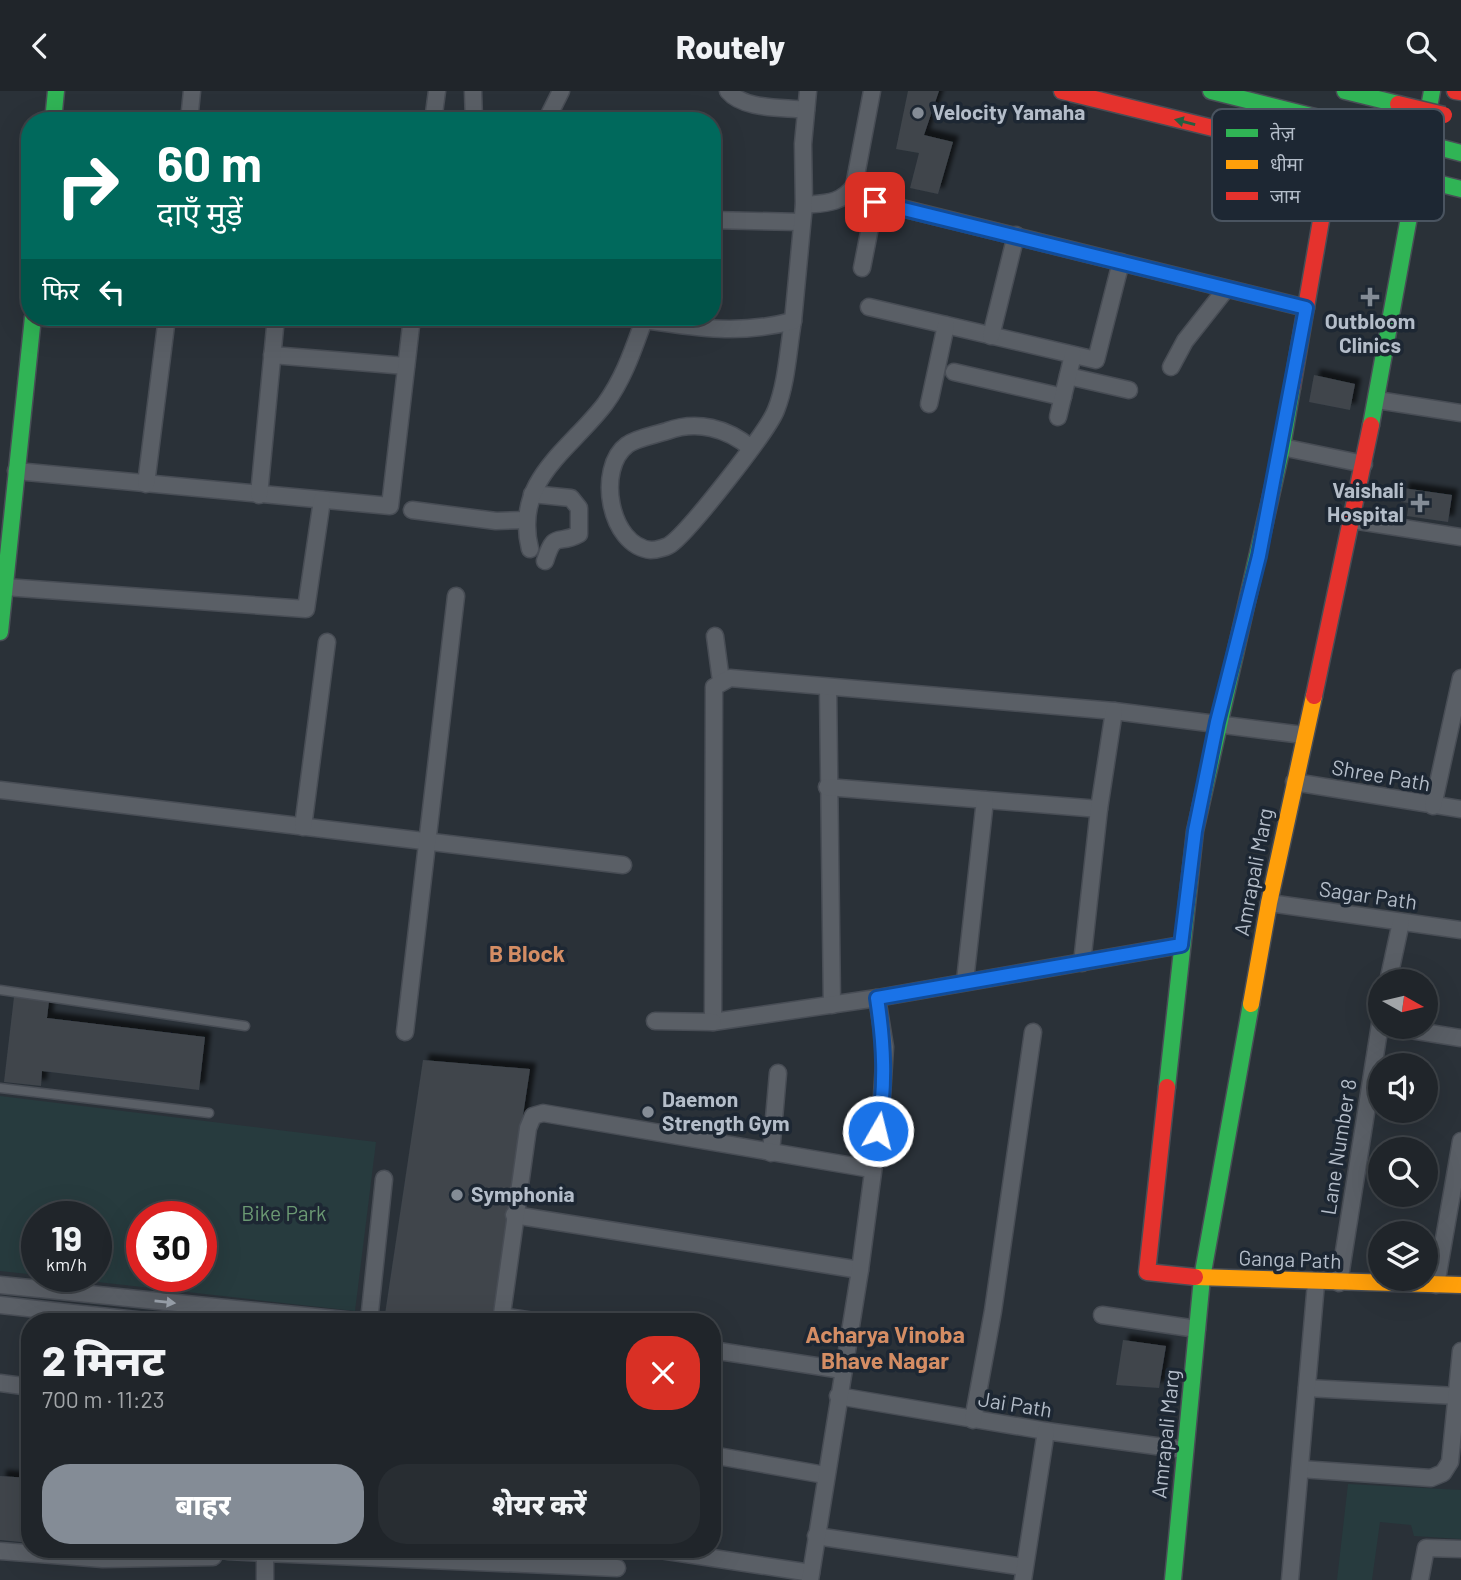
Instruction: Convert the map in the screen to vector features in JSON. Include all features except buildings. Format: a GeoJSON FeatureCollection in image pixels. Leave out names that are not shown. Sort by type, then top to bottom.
{"type":"FeatureCollection","features":[{"type":"Feature","properties":{"kind":"main road"},"geometry":{"type":"LineString","coordinates":[[54,112],[56,91]]}},
{"type":"Feature","properties":{"kind":"main road"},"geometry":{"type":"LineString","coordinates":[[1062,91],[1212,128]]}},
{"type":"Feature","properties":{"kind":"main road"},"geometry":{"type":"LineString","coordinates":[[1211,91],[1283,109]]}},
{"type":"Feature","properties":{"kind":"main road"},"geometry":{"type":"LineString","coordinates":[[1345,91],[1419,109]]}},
{"type":"Feature","properties":{"kind":"main road","name":"Amrapali Marg"},"geometry":{"type":"LineString","coordinates":[[1429,109],[1432,91]]}},
{"type":"Feature","properties":{"kind":"main road"},"geometry":{"type":"LineString","coordinates":[[1455,91],[1461,92]]}},
{"type":"Feature","properties":{"kind":"main road"},"geometry":{"type":"LineString","coordinates":[[1444,149],[1461,153]]}},
{"type":"Feature","properties":{"kind":"main road"},"geometry":{"type":"LineString","coordinates":[[1181,945],[1195,831],[1217,722],[1253,583],[1282,447],[1321,221]]}},
{"type":"Feature","properties":{"kind":"main road","name":"Amrapali Marg"},"geometry":{"type":"LineString","coordinates":[[1173,1580],[1202,1278],[1269,903],[1303,735],[1364,464],[1410,221]]}},
{"type":"Feature","properties":{"kind":"main road"},"geometry":{"type":"LineString","coordinates":[[0,632],[5,587],[4,552],[32,326]]}},
{"type":"Feature","properties":{"kind":"main road","name":"Ganga Path"},"geometry":{"type":"LineString","coordinates":[[1181,945],[1147,1272],[1202,1278],[1368,1284]]}},
{"type":"Feature","properties":{"kind":"main road","name":"Ganga Path"},"geometry":{"type":"LineString","coordinates":[[1438,1285],[1461,1285]]}},
{"type":"Feature","properties":{"kind":"street"},"geometry":{"type":"LineString","coordinates":[[186,91],[192,91],[190,112]]}},
{"type":"Feature","properties":{"kind":"street"},"geometry":{"type":"LineString","coordinates":[[434,112],[437,91]]}},
{"type":"Feature","properties":{"kind":"street"},"geometry":{"type":"LineString","coordinates":[[473,91],[474,112]]}},
{"type":"Feature","properties":{"kind":"street"},"geometry":{"type":"LineString","coordinates":[[550,112],[561,91]]}},
{"type":"Feature","properties":{"kind":"street"},"geometry":{"type":"LineString","coordinates":[[728,91],[734,98],[745,103],[806,110]]}},
{"type":"Feature","properties":{"kind":"street"},"geometry":{"type":"LineString","coordinates":[[751,448],[739,438],[716,427],[671,429],[626,445],[618,457],[612,477],[611,501],[618,529],[634,542],[652,550],[671,545],[770,425],[777,407],[793,321],[804,205],[808,91]]}},
{"type":"Feature","properties":{"kind":"street"},"geometry":{"type":"LineString","coordinates":[[804,205],[830,203],[845,198],[854,185],[872,91]]}},
{"type":"Feature","properties":{"kind":"street"},"geometry":{"type":"LineString","coordinates":[[862,268],[870,201],[1306,308]]}},
{"type":"Feature","properties":{"kind":"street"},"geometry":{"type":"LineString","coordinates":[[721,220],[801,222]]}},
{"type":"Feature","properties":{"kind":"street"},"geometry":{"type":"LineString","coordinates":[[990,336],[1016,236]]}},
{"type":"Feature","properties":{"kind":"street"},"geometry":{"type":"LineString","coordinates":[[869,307],[1096,361],[1121,262]]}},
{"type":"Feature","properties":{"kind":"street"},"geometry":{"type":"LineString","coordinates":[[1171,367],[1185,341],[1226,289]]}},
{"type":"Feature","properties":{"kind":"street"},"geometry":{"type":"LineString","coordinates":[[696,326],[737,331],[759,330],[793,321]]}},
{"type":"Feature","properties":{"kind":"street"},"geometry":{"type":"LineString","coordinates":[[929,404],[946,325]]}},
{"type":"Feature","properties":{"kind":"street"},"geometry":{"type":"LineString","coordinates":[[146,484],[166,326]]}},
{"type":"Feature","properties":{"kind":"street"},"geometry":{"type":"LineString","coordinates":[[260,495],[275,326]]}},
{"type":"Feature","properties":{"kind":"street"},"geometry":{"type":"LineString","coordinates":[[16,471],[390,506],[411,326]]}},
{"type":"Feature","properties":{"kind":"street"},"geometry":{"type":"LineString","coordinates":[[530,549],[526,520],[533,494],[552,460],[604,405],[623,378],[636,326]]}},
{"type":"Feature","properties":{"kind":"street"},"geometry":{"type":"LineString","coordinates":[[272,355],[406,366]]}},
{"type":"Feature","properties":{"kind":"street"},"geometry":{"type":"LineString","coordinates":[[1058,417],[1073,355]]}},
{"type":"Feature","properties":{"kind":"street"},"geometry":{"type":"LineString","coordinates":[[954,372],[1063,397]]}},
{"type":"Feature","properties":{"kind":"street"},"geometry":{"type":"LineString","coordinates":[[1068,376],[1129,390]]}},
{"type":"Feature","properties":{"kind":"street"},"geometry":{"type":"LineString","coordinates":[[1377,400],[1461,413]]}},
{"type":"Feature","properties":{"kind":"street"},"geometry":{"type":"LineString","coordinates":[[1282,447],[1364,464]]}},
{"type":"Feature","properties":{"kind":"street"},"geometry":{"type":"LineString","coordinates":[[533,494],[571,498],[579,508],[579,534],[561,537],[550,544],[545,561]]}},
{"type":"Feature","properties":{"kind":"street"},"geometry":{"type":"LineString","coordinates":[[5,587],[306,609],[322,500]]}},
{"type":"Feature","properties":{"kind":"street"},"geometry":{"type":"LineString","coordinates":[[412,510],[496,521],[526,520]]}},
{"type":"Feature","properties":{"kind":"street"},"geometry":{"type":"LineString","coordinates":[[1352,520],[1461,537]]}},
{"type":"Feature","properties":{"kind":"street"},"geometry":{"type":"LineString","coordinates":[[405,1032],[456,596]]}},
{"type":"Feature","properties":{"kind":"street"},"geometry":{"type":"LineString","coordinates":[[715,636],[722,681]]}},
{"type":"Feature","properties":{"kind":"street"},"geometry":{"type":"LineString","coordinates":[[303,827],[327,642]]}},
{"type":"Feature","properties":{"kind":"street"},"geometry":{"type":"LineString","coordinates":[[713,1022],[714,687],[722,681],[730,678],[1114,711],[1303,735]]}},
{"type":"Feature","properties":{"kind":"street"},"geometry":{"type":"LineString","coordinates":[[1433,806],[1461,679]]}},
{"type":"Feature","properties":{"kind":"street"},"geometry":{"type":"LineString","coordinates":[[828,687],[827,787],[832,1005]]}},
{"type":"Feature","properties":{"kind":"street"},"geometry":{"type":"LineString","coordinates":[[1082,963],[1099,809],[1114,711]]}},
{"type":"Feature","properties":{"kind":"street","name":"Shree Path"},"geometry":{"type":"LineString","coordinates":[[1294,782],[1461,809]]}},
{"type":"Feature","properties":{"kind":"street"},"geometry":{"type":"LineString","coordinates":[[827,787],[1099,809]]}},
{"type":"Feature","properties":{"kind":"street"},"geometry":{"type":"LineString","coordinates":[[0,790],[623,865]]}},
{"type":"Feature","properties":{"kind":"street"},"geometry":{"type":"LineString","coordinates":[[965,981],[985,800]]}},
{"type":"Feature","properties":{"kind":"street","name":"Sagar Path"},"geometry":{"type":"LineString","coordinates":[[1269,903],[1461,930]]}},
{"type":"Feature","properties":{"kind":"street"},"geometry":{"type":"LineString","coordinates":[[1391,969],[1401,922]]}},
{"type":"Feature","properties":{"kind":"street"},"geometry":{"type":"LineString","coordinates":[[655,1021],[713,1022],[832,1005],[1181,945]]}},
{"type":"Feature","properties":{"kind":"street"},"geometry":{"type":"LineString","coordinates":[[704,1558],[810,1577],[860,1270],[884,1084],[885,1047],[877,998]]}},
{"type":"Feature","properties":{"kind":"street"},"geometry":{"type":"LineString","coordinates":[[973,1420],[993,1311],[1033,1032]]}},
{"type":"Feature","properties":{"kind":"street"},"geometry":{"type":"LineString","coordinates":[[1438,1034],[1461,1038]]}},
{"type":"Feature","properties":{"kind":"street","name":"Lane Number 8"},"geometry":{"type":"LineString","coordinates":[[1339,1283],[1380,1039]]}},
{"type":"Feature","properties":{"kind":"street"},"geometry":{"type":"LineString","coordinates":[[771,1153],[778,1073]]}},
{"type":"Feature","properties":{"kind":"street"},"geometry":{"type":"LineString","coordinates":[[502,1313],[527,1128],[533,1116],[543,1113],[871,1169]]}},
{"type":"Feature","properties":{"kind":"street"},"geometry":{"type":"LineString","coordinates":[[1438,1273],[1461,1141]]}},
{"type":"Feature","properties":{"kind":"street"},"geometry":{"type":"LineString","coordinates":[[370,1313],[384,1179]]}},
{"type":"Feature","properties":{"kind":"street"},"geometry":{"type":"LineString","coordinates":[[514,1215],[860,1270]]}},
{"type":"Feature","properties":{"kind":"street"},"geometry":{"type":"LineString","coordinates":[[1290,1580],[1315,1283]]}},
{"type":"Feature","properties":{"kind":"street"},"geometry":{"type":"LineString","coordinates":[[0,1285],[275,1313]]}},
{"type":"Feature","properties":{"kind":"street"},"geometry":{"type":"LineString","coordinates":[[112,1313],[114,1297]]}},
{"type":"Feature","properties":{"kind":"street"},"geometry":{"type":"LineString","coordinates":[[0,1305],[63,1313]]}},
{"type":"Feature","properties":{"kind":"street"},"geometry":{"type":"LineString","coordinates":[[1102,1315],[1197,1329]]}},
{"type":"Feature","properties":{"kind":"street"},"geometry":{"type":"LineString","coordinates":[[1300,1469],[1431,1478],[1443,1473],[1450,1462],[1461,1350]]}},
{"type":"Feature","properties":{"kind":"street"},"geometry":{"type":"LineString","coordinates":[[721,1351],[842,1370]]}},
{"type":"Feature","properties":{"kind":"street"},"geometry":{"type":"LineString","coordinates":[[0,1383],[21,1386]]}},
{"type":"Feature","properties":{"kind":"street"},"geometry":{"type":"LineString","coordinates":[[1307,1388],[1457,1395]]}},
{"type":"Feature","properties":{"kind":"street","name":"Jai Path"},"geometry":{"type":"LineString","coordinates":[[838,1396],[973,1420],[1185,1450]]}},
{"type":"Feature","properties":{"kind":"street"},"geometry":{"type":"LineString","coordinates":[[817,1536],[1023,1574],[1046,1431]]}},
{"type":"Feature","properties":{"kind":"street"},"geometry":{"type":"LineString","coordinates":[[721,1457],[825,1475]]}},
{"type":"Feature","properties":{"kind":"street"},"geometry":{"type":"LineString","coordinates":[[1420,1580],[1426,1549],[1461,1549]]}},
{"type":"Feature","properties":{"kind":"street"},"geometry":{"type":"LineString","coordinates":[[0,1551],[21,1553]]}},
{"type":"Feature","properties":{"kind":"street"},"geometry":{"type":"LineString","coordinates":[[90,1558],[126,1558]]}},
{"type":"Feature","properties":{"kind":"street"},"geometry":{"type":"LineString","coordinates":[[265,1558],[265,1580]]}},
{"type":"Feature","properties":{"kind":"street"},"geometry":{"type":"LineString","coordinates":[[396,1558],[617,1567]]}},
{"type":"Feature","properties":{"kind":"street"},"geometry":{"type":"LineString","coordinates":[[528,1563],[528,1580]]}},
{"type":"Feature","properties":{"kind":"lane"},"geometry":{"type":"LineString","coordinates":[[0,990],[245,1026]]}},
{"type":"Feature","properties":{"kind":"lane"},"geometry":{"type":"LineString","coordinates":[[0,1088],[209,1113]]}},
{"type":"Feature","properties":{"kind":"green space","name":"Bike Park"},"geometry":{"type":"Polygon","coordinates":[[[0,1096],[376,1142],[355,1311],[186,1292],[217,1292],[217,1201],[126,1201],[126,1285],[112,1284],[112,1201],[21,1201],[21,1273],[0,1271],[0,1096]]]}},
{"type":"Feature","properties":{"kind":"green space"},"geometry":{"type":"Polygon","coordinates":[[[1348,1484],[1461,1490],[1461,1539],[1414,1536],[1411,1525],[1380,1522],[1372,1580],[1337,1580],[1348,1484]]]}},
{"type":"Feature","properties":{"kind":"traffic: fast"},"geometry":{"type":"LineString","coordinates":[[54,112],[56,91]]}},
{"type":"Feature","properties":{"kind":"traffic: fast"},"geometry":{"type":"LineString","coordinates":[[1211,91],[1283,109]]}},
{"type":"Feature","properties":{"kind":"traffic: fast"},"geometry":{"type":"LineString","coordinates":[[1345,91],[1398,104]]}},
{"type":"Feature","properties":{"kind":"traffic: fast"},"geometry":{"type":"LineString","coordinates":[[1429,109],[1432,91]]}},
{"type":"Feature","properties":{"kind":"traffic: fast"},"geometry":{"type":"LineString","coordinates":[[1444,149],[1461,153]]}},
{"type":"Feature","properties":{"kind":"traffic: fast"},"geometry":{"type":"LineString","coordinates":[[1444,185],[1461,189]]}},
{"type":"Feature","properties":{"kind":"traffic: fast"},"geometry":{"type":"LineString","coordinates":[[1371,425],[1408,221]]}},
{"type":"Feature","properties":{"kind":"traffic: fast"},"geometry":{"type":"LineString","coordinates":[[0,632],[32,326]]}},
{"type":"Feature","properties":{"kind":"traffic: fast"},"geometry":{"type":"LineString","coordinates":[[1167,1087],[1195,831],[1282,447],[1292,388]]}},
{"type":"Feature","properties":{"kind":"traffic: fast"},"geometry":{"type":"LineString","coordinates":[[1173,1580],[1202,1278],[1251,1004]]}},
{"type":"Feature","properties":{"kind":"traffic: slow"},"geometry":{"type":"LineString","coordinates":[[1251,1004],[1269,903],[1314,696]]}},
{"type":"Feature","properties":{"kind":"traffic: slow"},"geometry":{"type":"LineString","coordinates":[[1195,1277],[1461,1285]]}},
{"type":"Feature","properties":{"kind":"traffic: jam"},"geometry":{"type":"LineString","coordinates":[[1062,91],[1212,128]]}},
{"type":"Feature","properties":{"kind":"traffic: jam"},"geometry":{"type":"LineString","coordinates":[[1455,91],[1461,92]]}},
{"type":"Feature","properties":{"kind":"traffic: jam"},"geometry":{"type":"LineString","coordinates":[[1398,104],[1419,109]]}},
{"type":"Feature","properties":{"kind":"traffic: jam"},"geometry":{"type":"LineString","coordinates":[[1292,388],[1321,221]]}},
{"type":"Feature","properties":{"kind":"traffic: jam"},"geometry":{"type":"LineString","coordinates":[[1314,696],[1371,425]]}},
{"type":"Feature","properties":{"kind":"traffic: jam"},"geometry":{"type":"LineString","coordinates":[[1167,1087],[1147,1272],[1195,1277]]}},
{"type":"Feature","properties":{"kind":"place","name":"Velocity Yamaha"},"geometry":{"type":"Point","coordinates":[918,113]}},
{"type":"Feature","properties":{"kind":"place","name":"Outbloom Clinics"},"geometry":{"type":"Point","coordinates":[1370,297]}},
{"type":"Feature","properties":{"kind":"place","name":"Vaishali Hospital"},"geometry":{"type":"Point","coordinates":[1420,503]}},
{"type":"Feature","properties":{"kind":"place","name":"Daemon Strength Gym"},"geometry":{"type":"Point","coordinates":[648,1112]}},
{"type":"Feature","properties":{"kind":"place","name":"Symphonia"},"geometry":{"type":"Point","coordinates":[457,1195]}},
{"type":"Feature","properties":{"kind":"district","name":"B Block"},"geometry":{"type":"Point","coordinates":[527,954]}},
{"type":"Feature","properties":{"kind":"district","name":"Acharya Vinoba Bhave Nagar"},"geometry":{"type":"Point","coordinates":[885,1348]}},
{"type":"Feature","properties":{"kind":"route"},"geometry":{"type":"LineString","coordinates":[[875,202],[1306,308],[1282,447],[1259,556],[1217,722],[1195,831],[1181,945],[877,998],[885,1047],[878,1131]]}}]}
